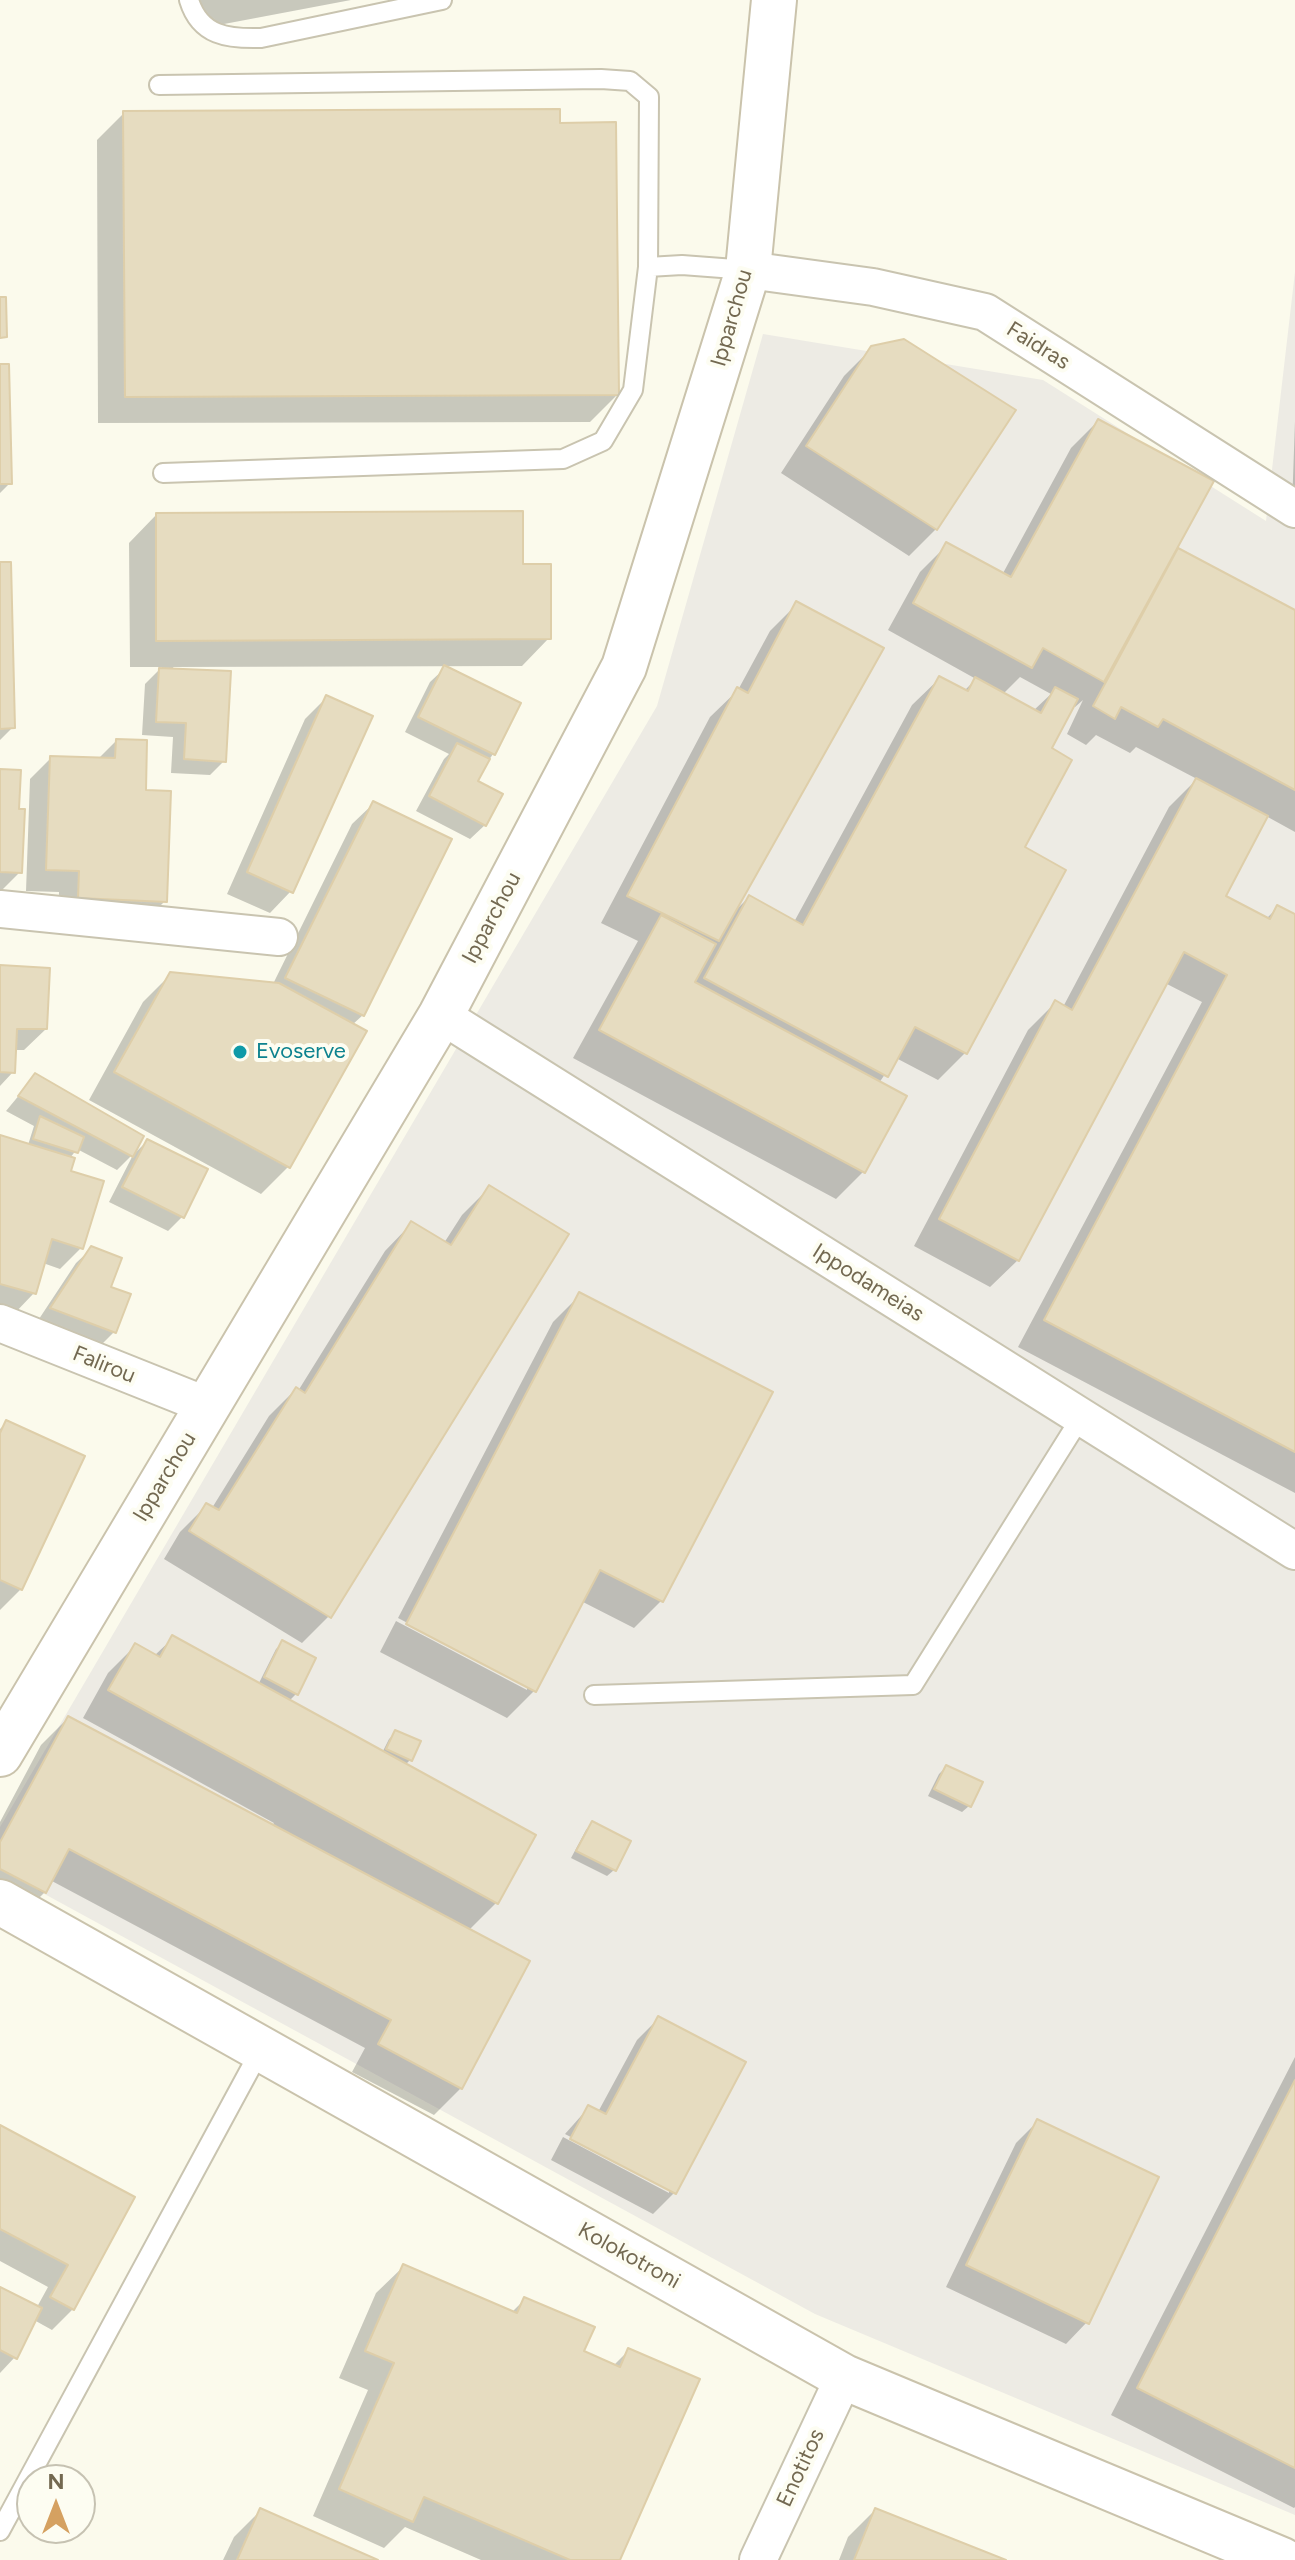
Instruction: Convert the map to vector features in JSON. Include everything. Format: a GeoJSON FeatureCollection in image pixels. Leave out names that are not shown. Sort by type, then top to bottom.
{"type":"FeatureCollection","features":[{"type":"Feature","properties":{"kind":"street","name":"Ipparchou"},"geometry":{"type":"LineString","coordinates":[[0,1754],[441,1015],[624,667],[748,270],[774,0]]}},
{"type":"Feature","properties":{"kind":"street","name":"Faidras"},"geometry":{"type":"LineString","coordinates":[[748,270],[873,287],[985,312],[1295,509]]}},
{"type":"Feature","properties":{"kind":"street"},"geometry":{"type":"LineString","coordinates":[[0,909],[279,937]]}},
{"type":"Feature","properties":{"kind":"street","name":"Ippodameias"},"geometry":{"type":"LineString","coordinates":[[441,1015],[1295,1551]]}},
{"type":"Feature","properties":{"kind":"street","name":"Falirou"},"geometry":{"type":"LineString","coordinates":[[0,1323],[208,1406]]}},
{"type":"Feature","properties":{"kind":"street","name":"Kolokotroni"},"geometry":{"type":"LineString","coordinates":[[0,1902],[844,2377],[1282,2560]]}},
{"type":"Feature","properties":{"kind":"street","name":"Enotitos"},"geometry":{"type":"LineString","coordinates":[[758,2560],[844,2377]]}},
{"type":"Feature","properties":{"kind":"lane"},"geometry":{"type":"LineString","coordinates":[[189,0],[203,26],[218,36],[238,39],[261,38],[442,0]]}},
{"type":"Feature","properties":{"kind":"lane"},"geometry":{"type":"LineString","coordinates":[[159,85],[601,79],[630,81],[649,97],[648,267],[633,390],[603,441],[563,459],[163,473]]}},
{"type":"Feature","properties":{"kind":"lane"},"geometry":{"type":"LineString","coordinates":[[648,267],[682,265],[748,270]]}},
{"type":"Feature","properties":{"kind":"lane"},"geometry":{"type":"LineString","coordinates":[[594,1695],[913,1685],[1081,1417]]}},
{"type":"Feature","properties":{"kind":"lane"},"geometry":{"type":"LineString","coordinates":[[0,2531],[261,2049]]}},
{"type":"Feature","properties":{"kind":"shaded area"},"geometry":{"type":"Polygon","coordinates":[[[1295,272],[1295,2515],[815,2314],[39,1891],[0,1860],[0,1827],[657,706],[763,334],[1043,380],[1266,521],[1295,272]]]}},
{"type":"Feature","properties":{"kind":"building"},"geometry":{"type":"Polygon","coordinates":[[[560,109],[560,123],[616,122],[619,395],[125,397],[123,111],[560,109]]]}},
{"type":"Feature","properties":{"kind":"building"},"geometry":{"type":"Polygon","coordinates":[[[0,297],[6,297],[7,337],[0,338],[0,297]]]}},
{"type":"Feature","properties":{"kind":"building"},"geometry":{"type":"Polygon","coordinates":[[[904,339],[1016,410],[937,530],[806,446],[871,346],[904,339]]]}},
{"type":"Feature","properties":{"kind":"building"},"geometry":{"type":"Polygon","coordinates":[[[0,364],[9,364],[12,484],[0,484],[0,364]]]}},
{"type":"Feature","properties":{"kind":"building"},"geometry":{"type":"Polygon","coordinates":[[[1098,419],[1214,481],[1104,682],[1043,648],[1032,668],[913,603],[946,542],[1011,577],[1098,419]]]}},
{"type":"Feature","properties":{"kind":"building"},"geometry":{"type":"Polygon","coordinates":[[[523,511],[523,564],[551,564],[551,639],[156,641],[156,513],[523,511]]]}},
{"type":"Feature","properties":{"kind":"building"},"geometry":{"type":"Polygon","coordinates":[[[1178,548],[1295,610],[1295,790],[1163,719],[1158,727],[1121,707],[1115,719],[1093,706],[1178,548]]]}},
{"type":"Feature","properties":{"kind":"building"},"geometry":{"type":"Polygon","coordinates":[[[0,562],[11,562],[15,728],[0,729],[0,562]]]}},
{"type":"Feature","properties":{"kind":"building"},"geometry":{"type":"Polygon","coordinates":[[[796,601],[884,648],[719,941],[627,896],[737,687],[748,693],[796,601]]]}},
{"type":"Feature","properties":{"kind":"building"},"geometry":{"type":"Polygon","coordinates":[[[444,665],[521,703],[495,755],[418,717],[444,665]]]}},
{"type":"Feature","properties":{"kind":"building"},"geometry":{"type":"Polygon","coordinates":[[[159,668],[231,671],[226,762],[184,759],[186,723],[156,722],[159,668]]]}},
{"type":"Feature","properties":{"kind":"building"},"geometry":{"type":"Polygon","coordinates":[[[939,676],[968,691],[975,677],[1041,713],[1055,687],[1078,699],[1052,748],[1072,760],[1025,847],[1066,870],[967,1054],[915,1027],[888,1077],[704,978],[749,895],[803,925],[939,676]]]}},
{"type":"Feature","properties":{"kind":"building"},"geometry":{"type":"Polygon","coordinates":[[[326,695],[373,716],[293,893],[247,872],[326,695]]]}},
{"type":"Feature","properties":{"kind":"building"},"geometry":{"type":"Polygon","coordinates":[[[116,739],[147,740],[146,790],[171,791],[167,902],[78,898],[79,871],[46,870],[50,756],[115,758],[116,739]]]}},
{"type":"Feature","properties":{"kind":"building"},"geometry":{"type":"Polygon","coordinates":[[[457,743],[490,759],[478,781],[503,794],[486,826],[429,796],[457,743]]]}},
{"type":"Feature","properties":{"kind":"building"},"geometry":{"type":"Polygon","coordinates":[[[0,769],[21,770],[19,809],[25,809],[22,873],[0,872],[0,769]]]}},
{"type":"Feature","properties":{"kind":"building"},"geometry":{"type":"Polygon","coordinates":[[[1196,778],[1268,816],[1226,896],[1270,919],[1277,905],[1295,914],[1295,1452],[1044,1320],[1227,975],[1184,952],[1019,1261],[939,1219],[1055,1000],[1072,1010],[1196,778]]]}},
{"type":"Feature","properties":{"kind":"building"},"geometry":{"type":"Polygon","coordinates":[[[373,801],[452,839],[364,1016],[285,978],[373,801]]]}},
{"type":"Feature","properties":{"kind":"building"},"geometry":{"type":"Polygon","coordinates":[[[661,915],[716,944],[695,982],[907,1096],[865,1173],[599,1030],[661,915]]]}},
{"type":"Feature","properties":{"kind":"building"},"geometry":{"type":"Polygon","coordinates":[[[0,965],[50,968],[47,1029],[17,1029],[15,1073],[0,1072],[0,965]]]}},
{"type":"Feature","properties":{"kind":"building","name":"Evoserve"},"geometry":{"type":"Polygon","coordinates":[[[170,972],[279,983],[367,1031],[290,1168],[114,1072],[170,972]]]}},
{"type":"Feature","properties":{"kind":"building"},"geometry":{"type":"Polygon","coordinates":[[[35,1073],[144,1136],[133,1157],[18,1096],[35,1073]]]}},
{"type":"Feature","properties":{"kind":"building"},"geometry":{"type":"Polygon","coordinates":[[[40,1116],[84,1137],[78,1153],[33,1139],[40,1116]]]}},
{"type":"Feature","properties":{"kind":"building"},"geometry":{"type":"Polygon","coordinates":[[[0,1135],[75,1158],[71,1171],[104,1181],[83,1249],[52,1239],[36,1294],[0,1284],[0,1135]]]}},
{"type":"Feature","properties":{"kind":"building"},"geometry":{"type":"Polygon","coordinates":[[[147,1139],[208,1169],[184,1218],[122,1187],[147,1139]]]}},
{"type":"Feature","properties":{"kind":"building"},"geometry":{"type":"Polygon","coordinates":[[[489,1185],[569,1234],[331,1618],[189,1531],[206,1503],[219,1510],[296,1387],[305,1393],[411,1221],[451,1245],[489,1185]]]}},
{"type":"Feature","properties":{"kind":"building"},"geometry":{"type":"Polygon","coordinates":[[[91,1246],[122,1258],[111,1287],[131,1294],[116,1333],[50,1308],[91,1246]]]}},
{"type":"Feature","properties":{"kind":"building"},"geometry":{"type":"Polygon","coordinates":[[[579,1292],[773,1392],[663,1602],[600,1570],[536,1692],[406,1624],[579,1292]]]}},
{"type":"Feature","properties":{"kind":"building"},"geometry":{"type":"Polygon","coordinates":[[[6,1420],[85,1456],[22,1590],[0,1580],[0,1433],[6,1420]]]}},
{"type":"Feature","properties":{"kind":"building"},"geometry":{"type":"Polygon","coordinates":[[[172,1635],[536,1835],[498,1904],[108,1690],[135,1643],[160,1657],[172,1635]]]}},
{"type":"Feature","properties":{"kind":"building"},"geometry":{"type":"Polygon","coordinates":[[[282,1640],[316,1658],[298,1695],[264,1677],[282,1640]]]}},
{"type":"Feature","properties":{"kind":"building"},"geometry":{"type":"Polygon","coordinates":[[[68,1716],[530,1961],[462,2089],[378,2044],[391,2020],[69,1849],[46,1893],[0,1869],[0,1842],[68,1716]]]}},
{"type":"Feature","properties":{"kind":"building"},"geometry":{"type":"Polygon","coordinates":[[[395,1730],[421,1741],[412,1761],[386,1749],[395,1730]]]}},
{"type":"Feature","properties":{"kind":"building"},"geometry":{"type":"Polygon","coordinates":[[[946,1765],[983,1782],[971,1807],[934,1789],[946,1765]]]}},
{"type":"Feature","properties":{"kind":"building"},"geometry":{"type":"Polygon","coordinates":[[[592,1821],[631,1841],[616,1871],[576,1851],[592,1821]]]}},
{"type":"Feature","properties":{"kind":"building"},"geometry":{"type":"Polygon","coordinates":[[[658,2016],[746,2062],[676,2194],[570,2139],[588,2105],[606,2114],[658,2016]]]}},
{"type":"Feature","properties":{"kind":"building"},"geometry":{"type":"Polygon","coordinates":[[[1295,2080],[1295,2468],[1137,2388],[1295,2080]]]}},
{"type":"Feature","properties":{"kind":"building"},"geometry":{"type":"Polygon","coordinates":[[[1037,2119],[1159,2177],[1089,2324],[966,2265],[1037,2119]]]}},
{"type":"Feature","properties":{"kind":"building"},"geometry":{"type":"Polygon","coordinates":[[[0,2125],[135,2197],[74,2310],[50,2297],[68,2265],[0,2229],[0,2125]]]}},
{"type":"Feature","properties":{"kind":"building"},"geometry":{"type":"Polygon","coordinates":[[[403,2264],[517,2313],[524,2297],[595,2327],[584,2351],[620,2367],[628,2348],[700,2379],[620,2560],[570,2560],[424,2497],[413,2522],[339,2489],[394,2363],[365,2351],[403,2264]]]}},
{"type":"Feature","properties":{"kind":"building"},"geometry":{"type":"Polygon","coordinates":[[[0,2287],[42,2308],[17,2359],[0,2350],[0,2287]]]}},
{"type":"Feature","properties":{"kind":"building"},"geometry":{"type":"Polygon","coordinates":[[[260,2508],[378,2560],[237,2560],[260,2508]]]}},
{"type":"Feature","properties":{"kind":"building"},"geometry":{"type":"Polygon","coordinates":[[[875,2508],[1006,2560],[854,2560],[875,2508]]]}},
{"type":"Feature","properties":{"kind":"place","name":"Evoserve"},"geometry":{"type":"Point","coordinates":[240,1052]}}]}
